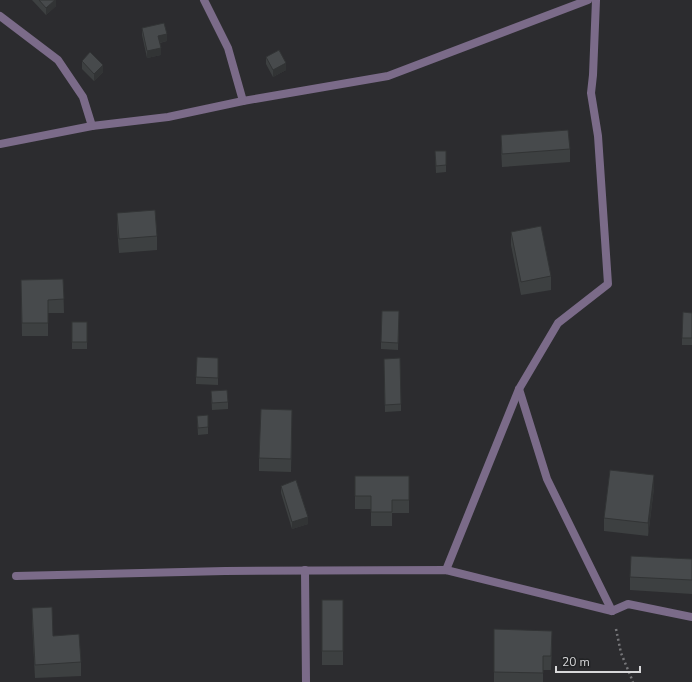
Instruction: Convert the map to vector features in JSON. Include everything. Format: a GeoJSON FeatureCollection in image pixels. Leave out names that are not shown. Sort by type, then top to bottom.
{"type":"FeatureCollection","features":[{"type":"Feature","properties":{"kind":"street"},"geometry":{"type":"LineString","coordinates":[[204,0],[228,48],[244,101]]}},
{"type":"Feature","properties":{"kind":"street"},"geometry":{"type":"LineString","coordinates":[[0,144],[92,126],[168,117],[244,101],[388,76],[588,0]]}},
{"type":"Feature","properties":{"kind":"street"},"geometry":{"type":"LineString","coordinates":[[446,570],[519,389],[558,322],[608,284],[598,136],[591,93],[594,75],[596,0]]}},
{"type":"Feature","properties":{"kind":"street"},"geometry":{"type":"LineString","coordinates":[[0,16],[58,60],[83,97],[92,126]]}},
{"type":"Feature","properties":{"kind":"street"},"geometry":{"type":"LineString","coordinates":[[519,389],[547,479],[612,611]]}},
{"type":"Feature","properties":{"kind":"street"},"geometry":{"type":"LineString","coordinates":[[305,570],[306,682]]}},
{"type":"Feature","properties":{"kind":"street"},"geometry":{"type":"LineString","coordinates":[[16,576],[305,570],[446,570],[612,611],[628,604],[692,617]]}},
{"type":"Feature","properties":{"kind":"path"},"geometry":{"type":"LineString","coordinates":[[612,611],[621,652],[633,682]]}},
{"type":"Feature","properties":{"kind":"building"},"geometry":{"type":"Polygon","coordinates":[[[39,0],[55,0],[46,8],[39,0]]]}},
{"type":"Feature","properties":{"kind":"building"},"geometry":{"type":"Polygon","coordinates":[[[164,23],[167,34],[158,36],[161,48],[147,51],[142,28],[164,23]]]}},
{"type":"Feature","properties":{"kind":"building"},"geometry":{"type":"Polygon","coordinates":[[[279,50],[286,63],[273,70],[266,57],[279,50]]]}},
{"type":"Feature","properties":{"kind":"building"},"geometry":{"type":"Polygon","coordinates":[[[90,52],[103,65],[94,74],[82,61],[90,52]]]}},
{"type":"Feature","properties":{"kind":"building"},"geometry":{"type":"Polygon","coordinates":[[[568,130],[570,149],[502,154],[501,135],[568,130]]]}},
{"type":"Feature","properties":{"kind":"building"},"geometry":{"type":"Polygon","coordinates":[[[435,151],[446,151],[446,165],[436,166],[435,151]]]}},
{"type":"Feature","properties":{"kind":"building"},"geometry":{"type":"Polygon","coordinates":[[[155,210],[157,236],[119,239],[117,213],[155,210]]]}},
{"type":"Feature","properties":{"kind":"building"},"geometry":{"type":"Polygon","coordinates":[[[541,226],[551,276],[521,282],[511,232],[541,226]]]}},
{"type":"Feature","properties":{"kind":"building"},"geometry":{"type":"Polygon","coordinates":[[[63,279],[64,299],[48,300],[48,323],[22,323],[21,280],[63,279]]]}},
{"type":"Feature","properties":{"kind":"building"},"geometry":{"type":"Polygon","coordinates":[[[382,311],[399,311],[398,343],[381,342],[382,311]]]}},
{"type":"Feature","properties":{"kind":"building"},"geometry":{"type":"Polygon","coordinates":[[[683,312],[692,313],[692,338],[682,338],[683,312]]]}},
{"type":"Feature","properties":{"kind":"building"},"geometry":{"type":"Polygon","coordinates":[[[72,322],[87,322],[87,342],[72,342],[72,322]]]}},
{"type":"Feature","properties":{"kind":"building"},"geometry":{"type":"Polygon","coordinates":[[[197,357],[218,358],[218,378],[196,377],[197,357]]]}},
{"type":"Feature","properties":{"kind":"building"},"geometry":{"type":"Polygon","coordinates":[[[400,358],[401,404],[385,405],[384,359],[400,358]]]}},
{"type":"Feature","properties":{"kind":"building"},"geometry":{"type":"Polygon","coordinates":[[[227,390],[228,402],[212,403],[211,391],[227,390]]]}},
{"type":"Feature","properties":{"kind":"building"},"geometry":{"type":"Polygon","coordinates":[[[261,409],[292,410],[291,459],[259,458],[261,409]]]}},
{"type":"Feature","properties":{"kind":"building"},"geometry":{"type":"Polygon","coordinates":[[[208,415],[208,427],[198,428],[197,416],[208,415]]]}},
{"type":"Feature","properties":{"kind":"building"},"geometry":{"type":"Polygon","coordinates":[[[610,470],[654,475],[648,523],[604,518],[610,470]]]}},
{"type":"Feature","properties":{"kind":"building"},"geometry":{"type":"Polygon","coordinates":[[[355,476],[409,476],[409,500],[392,500],[392,512],[371,512],[371,496],[355,496],[355,476]]]}},
{"type":"Feature","properties":{"kind":"building"},"geometry":{"type":"Polygon","coordinates":[[[296,480],[308,517],[292,522],[281,486],[296,480]]]}},
{"type":"Feature","properties":{"kind":"building"},"geometry":{"type":"Polygon","coordinates":[[[631,556],[692,559],[692,580],[630,577],[631,556]]]}},
{"type":"Feature","properties":{"kind":"building"},"geometry":{"type":"Polygon","coordinates":[[[322,600],[343,600],[343,651],[322,651],[322,600]]]}},
{"type":"Feature","properties":{"kind":"building"},"geometry":{"type":"Polygon","coordinates":[[[52,607],[53,636],[79,634],[81,662],[35,665],[32,608],[52,607]]]}},
{"type":"Feature","properties":{"kind":"building"},"geometry":{"type":"Polygon","coordinates":[[[494,629],[552,631],[551,656],[543,656],[543,673],[494,672],[494,629]]]}}]}
